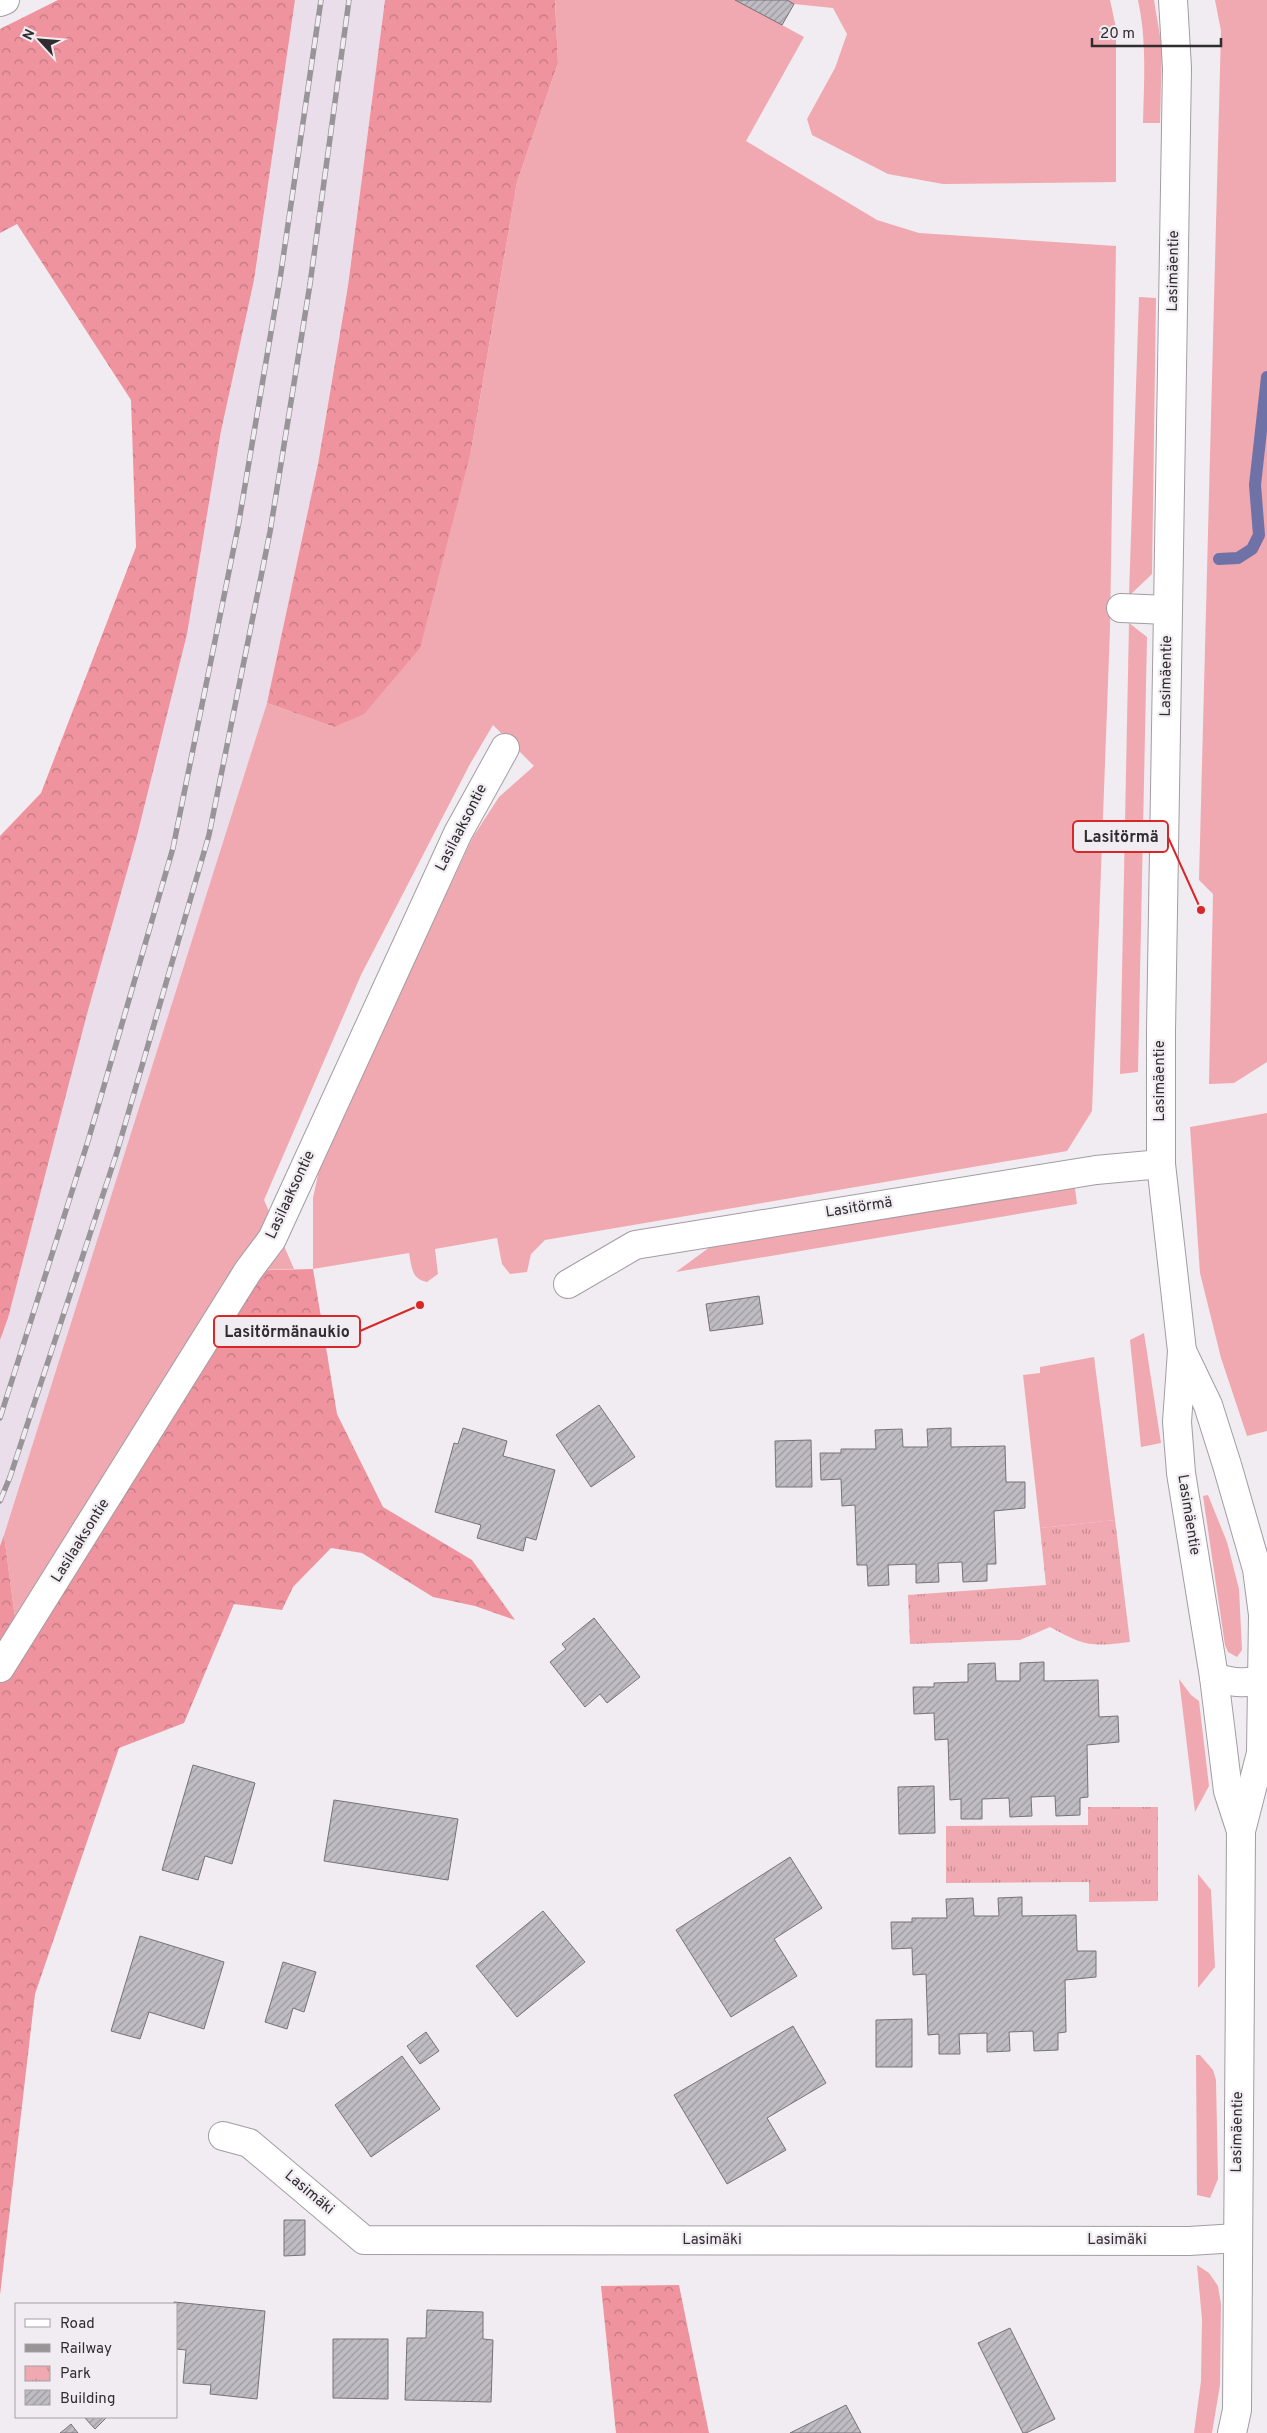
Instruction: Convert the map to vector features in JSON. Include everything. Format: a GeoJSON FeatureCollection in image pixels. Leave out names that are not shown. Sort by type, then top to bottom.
{"type":"FeatureCollection","features":[{"type":"Feature","properties":{"kind":"street"},"geometry":{"type":"LineString","coordinates":[[0,2],[5,0]]}},
{"type":"Feature","properties":{"kind":"street","name":"Lasimäentie"},"geometry":{"type":"LineString","coordinates":[[1173,0],[1177,68],[1160,1105],[1161,1164],[1182,1351],[1177,1422],[1181,1473],[1214,1677],[1228,1792],[1241,1831]]}},
{"type":"Feature","properties":{"kind":"street"},"geometry":{"type":"LineString","coordinates":[[1121,608],[1168,610]]}},
{"type":"Feature","properties":{"kind":"street","name":"Lasilaaksontie"},"geometry":{"type":"LineString","coordinates":[[0,1668],[248,1272],[272,1239],[454,842],[505,748]]}},
{"type":"Feature","properties":{"kind":"street","name":"Lasitörmä"},"geometry":{"type":"LineString","coordinates":[[568,1284],[635,1245],[1096,1170],[1161,1164]]}},
{"type":"Feature","properties":{"kind":"street","name":"Lasimäentie"},"geometry":{"type":"LineString","coordinates":[[1182,1351],[1208,1405],[1244,1521],[1257,1569],[1263,1615],[1265,1678],[1261,1753],[1241,1831],[1237,2410],[1232,2433]]}},
{"type":"Feature","properties":{"kind":"street"},"geometry":{"type":"LineString","coordinates":[[1244,1521],[1267,1542]]}},
{"type":"Feature","properties":{"kind":"street"},"geometry":{"type":"LineString","coordinates":[[1214,1677],[1244,1684],[1265,1678]]}},
{"type":"Feature","properties":{"kind":"street","name":"Lasimäki"},"geometry":{"type":"LineString","coordinates":[[223,2136],[249,2143],[364,2240],[1189,2241],[1237,2238]]}},
{"type":"Feature","properties":{"kind":"shaded area"},"geometry":{"type":"Polygon","coordinates":[[[295,0],[385,0],[348,286],[318,464],[267,703],[168,1050],[0,1546],[0,1340],[8,1318],[87,1014],[137,836],[187,634],[221,431],[254,280],[295,0]]]}},
{"type":"Feature","properties":{"kind":"green space"},"geometry":{"type":"Polygon","coordinates":[[[58,0],[295,0],[254,280],[221,431],[187,634],[137,836],[87,1014],[8,1318],[0,1340],[0,836],[41,793],[136,547],[131,400],[17,224],[0,233],[0,29],[58,0]]]}},
{"type":"Feature","properties":{"kind":"green space"},"geometry":{"type":"Polygon","coordinates":[[[385,0],[555,0],[558,63],[517,182],[471,451],[420,648],[364,714],[334,727],[267,703],[318,464],[348,286],[385,0]]]}},
{"type":"Feature","properties":{"kind":"green space"},"geometry":{"type":"Polygon","coordinates":[[[555,0],[1110,0],[1116,28],[1116,182],[943,184],[888,174],[812,135],[807,119],[835,68],[847,34],[833,8],[794,4],[782,25],[804,37],[746,141],[877,220],[919,233],[1116,246],[1110,629],[1092,1111],[1067,1151],[545,1240],[531,1254],[527,1272],[510,1274],[502,1264],[497,1238],[435,1249],[438,1274],[427,1282],[418,1278],[413,1272],[409,1253],[313,1269],[313,1198],[319,1170],[331,1139],[473,837],[499,797],[534,766],[493,725],[470,764],[361,975],[264,1200],[294,1269],[229,1271],[191,1347],[15,1618],[4,1535],[267,703],[334,727],[471,451],[517,182],[558,63],[555,0]]]}},
{"type":"Feature","properties":{"kind":"green space"},"geometry":{"type":"Polygon","coordinates":[[[1138,0],[1154,0],[1162,48],[1160,123],[1143,123],[1144,46],[1138,0]]]}},
{"type":"Feature","properties":{"kind":"green space"},"geometry":{"type":"Polygon","coordinates":[[[1215,0],[1267,0],[1267,1062],[1234,1083],[1209,1084],[1213,894],[1199,880],[1221,31],[1215,0]]]}},
{"type":"Feature","properties":{"kind":"green space"},"geometry":{"type":"Polygon","coordinates":[[[1139,297],[1156,298],[1152,574],[1129,596],[1139,297]]]}},
{"type":"Feature","properties":{"kind":"green space"},"geometry":{"type":"Polygon","coordinates":[[[1129,623],[1147,637],[1138,1072],[1120,1074],[1129,623]]]}},
{"type":"Feature","properties":{"kind":"green space"},"geometry":{"type":"Polygon","coordinates":[[[1267,1113],[1267,1431],[1247,1436],[1221,1358],[1200,1273],[1190,1127],[1267,1113]]]}},
{"type":"Feature","properties":{"kind":"green space"},"geometry":{"type":"Polygon","coordinates":[[[1075,1188],[1077,1204],[676,1272],[714,1244],[1075,1188]]]}},
{"type":"Feature","properties":{"kind":"green space"},"geometry":{"type":"Polygon","coordinates":[[[313,1269],[337,1414],[383,1507],[472,1560],[515,1620],[475,1606],[433,1597],[362,1553],[331,1548],[293,1587],[282,1610],[234,1604],[184,1723],[119,1748],[35,1994],[0,2295],[0,1546],[4,1535],[15,1618],[191,1347],[229,1271],[313,1269]]]}},
{"type":"Feature","properties":{"kind":"green space"},"geometry":{"type":"Polygon","coordinates":[[[1144,1333],[1161,1443],[1141,1447],[1130,1340],[1144,1333]]]}},
{"type":"Feature","properties":{"kind":"green space"},"geometry":{"type":"Polygon","coordinates":[[[1094,1357],[1115,1520],[1040,1528],[1023,1375],[1040,1373],[1040,1367],[1094,1357]]]}},
{"type":"Feature","properties":{"kind":"green space"},"geometry":{"type":"Polygon","coordinates":[[[1208,1495],[1227,1542],[1239,1589],[1242,1650],[1237,1657],[1228,1652],[1225,1645],[1203,1496],[1208,1495]]]}},
{"type":"Feature","properties":{"kind":"green space"},"geometry":{"type":"Polygon","coordinates":[[[1115,1520],[1130,1642],[1088,1644],[1050,1627],[1020,1640],[910,1644],[908,1595],[1046,1585],[1040,1528],[1115,1520]]]}},
{"type":"Feature","properties":{"kind":"green space"},"geometry":{"type":"Polygon","coordinates":[[[1179,1679],[1191,1695],[1199,1701],[1209,1786],[1195,1812],[1179,1679]]]}},
{"type":"Feature","properties":{"kind":"green space"},"geometry":{"type":"Polygon","coordinates":[[[1088,1807],[1158,1807],[1158,1901],[1089,1902],[1089,1882],[946,1883],[946,1826],[1088,1825],[1088,1807]]]}},
{"type":"Feature","properties":{"kind":"green space"},"geometry":{"type":"Polygon","coordinates":[[[1198,1874],[1211,1890],[1215,1967],[1198,1988],[1198,1874]]]}},
{"type":"Feature","properties":{"kind":"green space"},"geometry":{"type":"Polygon","coordinates":[[[1196,2055],[1200,2055],[1213,2070],[1216,2080],[1218,2179],[1210,2198],[1197,2195],[1196,2055]]]}},
{"type":"Feature","properties":{"kind":"green space"},"geometry":{"type":"Polygon","coordinates":[[[1197,2265],[1209,2273],[1218,2286],[1221,2304],[1220,2385],[1212,2433],[1194,2433],[1201,2381],[1202,2319],[1197,2265]]]}},
{"type":"Feature","properties":{"kind":"green space"},"geometry":{"type":"Polygon","coordinates":[[[679,2285],[709,2433],[616,2433],[601,2286],[679,2285]]]}},
{"type":"Feature","properties":{"kind":"building"},"geometry":{"type":"Polygon","coordinates":[[[735,0],[787,0],[794,4],[782,25],[735,0]]]}},
{"type":"Feature","properties":{"kind":"building"},"geometry":{"type":"Polygon","coordinates":[[[759,1296],[763,1324],[710,1331],[706,1304],[759,1296]]]}},
{"type":"Feature","properties":{"kind":"building"},"geometry":{"type":"Polygon","coordinates":[[[599,1405],[635,1457],[591,1487],[556,1435],[599,1405]]]}},
{"type":"Feature","properties":{"kind":"building"},"geometry":{"type":"Polygon","coordinates":[[[463,1428],[507,1441],[503,1456],[555,1470],[536,1540],[526,1537],[523,1551],[477,1538],[481,1525],[435,1512],[454,1443],[458,1444],[463,1428]]]}},
{"type":"Feature","properties":{"kind":"building"},"geometry":{"type":"Polygon","coordinates":[[[951,1428],[951,1447],[1005,1446],[1006,1482],[1025,1482],[1025,1508],[994,1511],[996,1564],[987,1564],[987,1581],[963,1582],[962,1562],[938,1563],[939,1582],[916,1583],[916,1564],[888,1565],[889,1585],[868,1586],[867,1565],[857,1565],[855,1505],[842,1506],[841,1479],[821,1480],[820,1453],[841,1453],[841,1449],[876,1449],[875,1430],[902,1429],[903,1447],[928,1447],[927,1429],[951,1428]]]}},
{"type":"Feature","properties":{"kind":"building"},"geometry":{"type":"Polygon","coordinates":[[[811,1440],[812,1487],[776,1487],[775,1441],[811,1440]]]}},
{"type":"Feature","properties":{"kind":"building"},"geometry":{"type":"Polygon","coordinates":[[[594,1618],[640,1677],[607,1703],[600,1694],[585,1707],[550,1662],[566,1649],[562,1644],[594,1618]]]}},
{"type":"Feature","properties":{"kind":"building"},"geometry":{"type":"Polygon","coordinates":[[[1044,1662],[1044,1681],[1098,1680],[1099,1717],[1118,1716],[1119,1742],[1087,1745],[1088,1797],[1080,1798],[1080,1815],[1056,1816],[1055,1796],[1031,1797],[1032,1816],[1010,1817],[1009,1798],[982,1799],[982,1819],[961,1819],[961,1799],[950,1800],[948,1739],[935,1740],[934,1713],[914,1714],[913,1687],[934,1687],[934,1683],[968,1682],[968,1664],[995,1663],[996,1681],[1020,1681],[1020,1663],[1044,1662]]]}},
{"type":"Feature","properties":{"kind":"building"},"geometry":{"type":"Polygon","coordinates":[[[193,1765],[255,1783],[232,1864],[205,1856],[198,1880],[162,1870],[193,1765]]]}},
{"type":"Feature","properties":{"kind":"building"},"geometry":{"type":"Polygon","coordinates":[[[934,1786],[935,1833],[899,1834],[898,1787],[934,1786]]]}},
{"type":"Feature","properties":{"kind":"building"},"geometry":{"type":"Polygon","coordinates":[[[334,1800],[458,1819],[448,1880],[324,1861],[334,1800]]]}},
{"type":"Feature","properties":{"kind":"building"},"geometry":{"type":"Polygon","coordinates":[[[790,1857],[822,1908],[774,1939],[797,1976],[731,2017],[676,1930],[790,1857]]]}},
{"type":"Feature","properties":{"kind":"building"},"geometry":{"type":"Polygon","coordinates":[[[1022,1897],[1022,1916],[1076,1915],[1077,1951],[1096,1951],[1096,1977],[1065,1980],[1066,2032],[1058,2033],[1058,2050],[1034,2051],[1033,2031],[1009,2032],[1010,2051],[987,2052],[987,2033],[959,2034],[960,2054],[939,2054],[939,2034],[928,2035],[926,1974],[913,1975],[912,1948],[892,1949],[891,1922],[912,1922],[912,1918],[947,1918],[946,1899],[973,1898],[974,1916],[999,1916],[998,1898],[1022,1897]]]}},
{"type":"Feature","properties":{"kind":"building"},"geometry":{"type":"Polygon","coordinates":[[[543,1911],[585,1962],[517,2017],[476,1966],[543,1911]]]}},
{"type":"Feature","properties":{"kind":"building"},"geometry":{"type":"Polygon","coordinates":[[[140,1936],[224,1962],[204,2029],[149,2012],[140,2039],[111,2031],[140,1936]]]}},
{"type":"Feature","properties":{"kind":"building"},"geometry":{"type":"Polygon","coordinates":[[[283,1962],[316,1972],[304,2012],[293,2008],[287,2029],[265,2022],[283,1962]]]}},
{"type":"Feature","properties":{"kind":"building"},"geometry":{"type":"Polygon","coordinates":[[[912,2019],[912,2067],[876,2067],[876,2020],[912,2019]]]}},
{"type":"Feature","properties":{"kind":"building"},"geometry":{"type":"Polygon","coordinates":[[[793,2026],[826,2083],[767,2118],[786,2150],[727,2184],[674,2095],[793,2026]]]}},
{"type":"Feature","properties":{"kind":"building"},"geometry":{"type":"Polygon","coordinates":[[[426,2032],[439,2051],[420,2064],[407,2046],[426,2032]]]}},
{"type":"Feature","properties":{"kind":"building"},"geometry":{"type":"Polygon","coordinates":[[[402,2056],[440,2109],[371,2157],[335,2105],[402,2056]]]}},
{"type":"Feature","properties":{"kind":"building"},"geometry":{"type":"Polygon","coordinates":[[[284,2220],[305,2220],[305,2255],[284,2256],[284,2220]]]}},
{"type":"Feature","properties":{"kind":"building"},"geometry":{"type":"Polygon","coordinates":[[[174,2302],[265,2311],[257,2399],[210,2394],[211,2385],[183,2383],[186,2350],[178,2349],[178,2303],[174,2302]]]}},
{"type":"Feature","properties":{"kind":"building"},"geometry":{"type":"Polygon","coordinates":[[[427,2310],[483,2312],[483,2339],[493,2340],[491,2402],[405,2400],[407,2338],[426,2338],[427,2310]]]}},
{"type":"Feature","properties":{"kind":"building"},"geometry":{"type":"Polygon","coordinates":[[[1010,2328],[1055,2419],[1026,2433],[1023,2433],[978,2343],[1010,2328]]]}},
{"type":"Feature","properties":{"kind":"building"},"geometry":{"type":"Polygon","coordinates":[[[333,2339],[388,2339],[388,2399],[333,2398],[333,2339]]]}},
{"type":"Feature","properties":{"kind":"building"},"geometry":{"type":"Polygon","coordinates":[[[846,2405],[861,2433],[790,2433],[846,2405]]]}},
{"type":"Feature","properties":{"kind":"building"},"geometry":{"type":"Polygon","coordinates":[[[85,2418],[106,2418],[95,2429],[85,2418]]]}},
{"type":"Feature","properties":{"kind":"building"},"geometry":{"type":"Polygon","coordinates":[[[71,2424],[78,2433],[60,2433],[64,2430],[71,2424]]]}},
{"type":"Feature","properties":{"kind":"waterway"},"geometry":{"type":"LineString","coordinates":[[1219,559],[1238,558],[1252,549],[1259,535],[1255,485],[1267,377]]}},
{"type":"Feature","properties":{"kind":"railway"},"geometry":{"type":"LineString","coordinates":[[0,1418],[88,1141],[173,848],[238,527],[280,279],[321,0]]}},
{"type":"Feature","properties":{"kind":"railway"},"geometry":{"type":"LineString","coordinates":[[0,1501],[10,1477],[117,1152],[209,835],[270,532],[310,284],[349,0]]}},
{"type":"Feature","properties":{"kind":"place","name":"Lasitörmä"},"geometry":{"type":"Point","coordinates":[1201,910]}},
{"type":"Feature","properties":{"kind":"place","name":"Lasitörmänaukio"},"geometry":{"type":"Point","coordinates":[420,1305]}}]}
